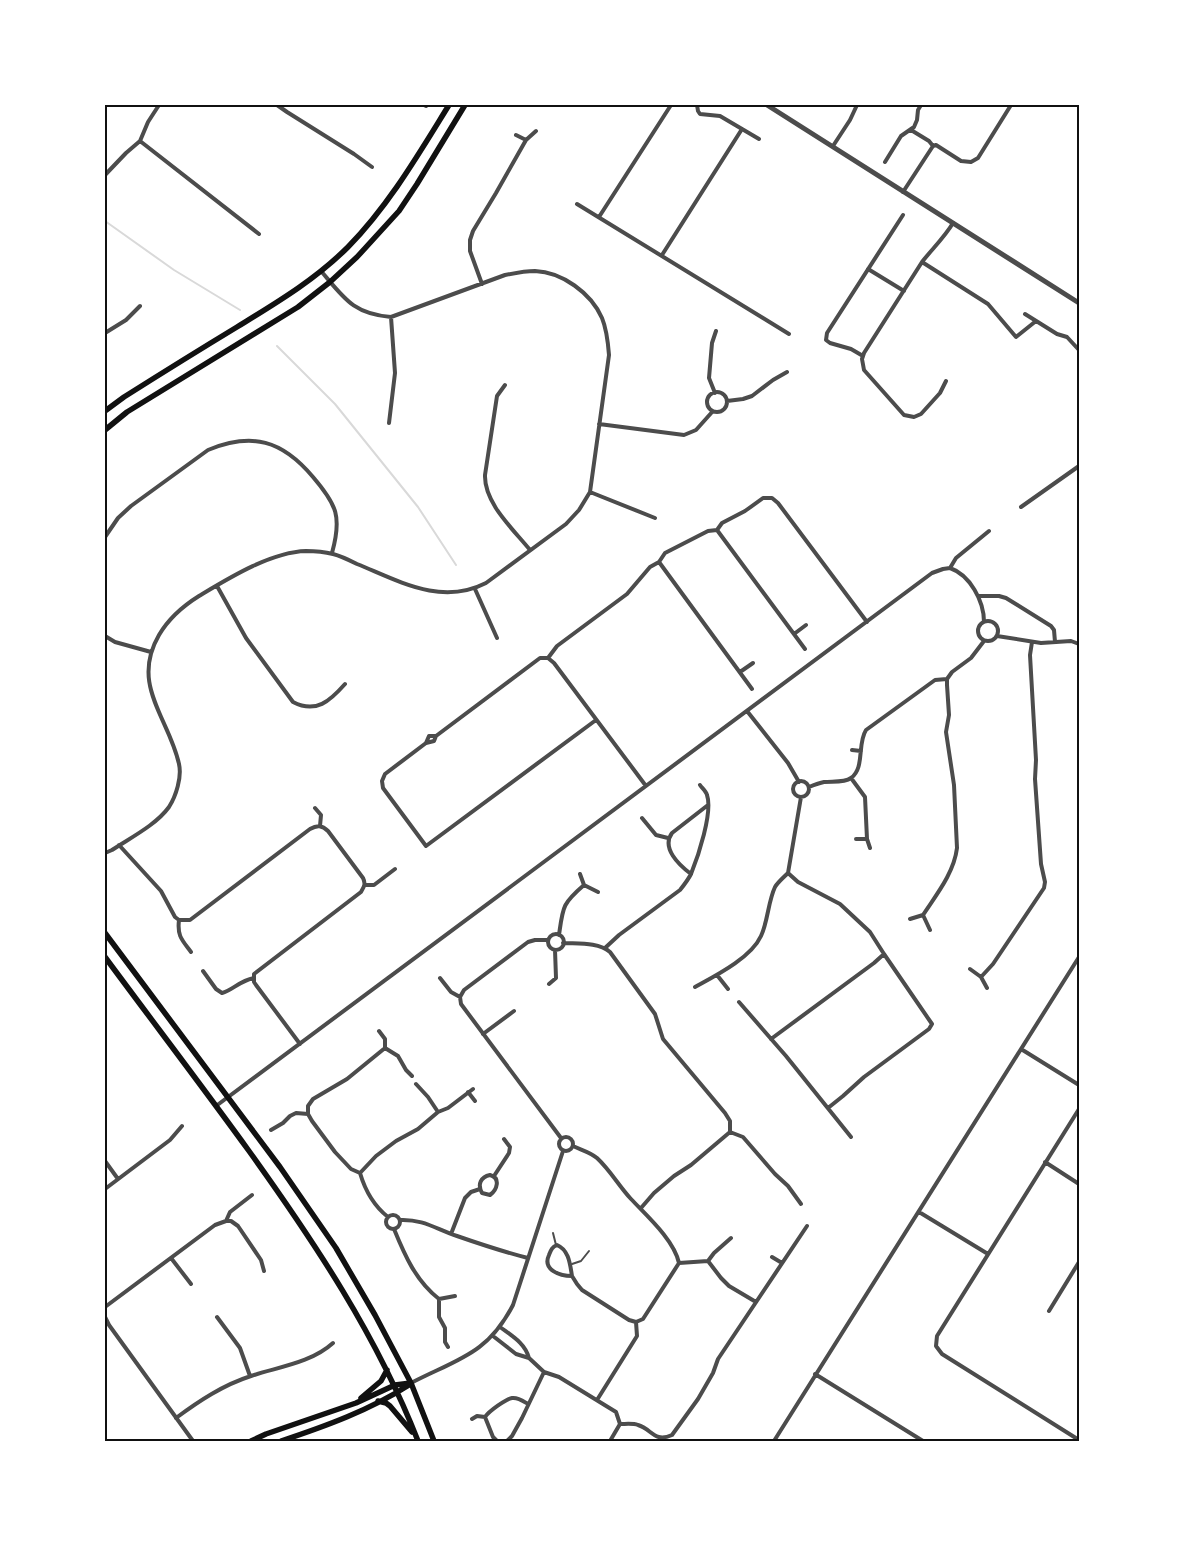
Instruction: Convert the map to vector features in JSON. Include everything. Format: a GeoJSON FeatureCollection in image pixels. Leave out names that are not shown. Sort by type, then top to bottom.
{"type":"FeatureCollection","features":[{"type":"Feature","properties":{"kind":"main road"},"geometry":{"type":"LineString","coordinates":[[105,411],[145,384],[285,298],[322,271],[367,226],[388,200],[404,178],[449,105]]}},
{"type":"Feature","properties":{"kind":"main road"},"geometry":{"type":"LineString","coordinates":[[105,430],[127,412],[298,307],[330,282],[364,250],[399,211],[465,105]]}},
{"type":"Feature","properties":{"kind":"main road"},"geometry":{"type":"LineString","coordinates":[[105,933],[280,1167],[336,1248],[375,1315],[411,1383],[434,1441]]}},
{"type":"Feature","properties":{"kind":"main road"},"geometry":{"type":"LineString","coordinates":[[105,957],[216,1106],[319,1250],[347,1295],[387,1370],[418,1439]]}},
{"type":"Feature","properties":{"kind":"main road"},"geometry":{"type":"LineString","coordinates":[[356,1403],[381,1381],[387,1370]]}},
{"type":"Feature","properties":{"kind":"main road"},"geometry":{"type":"LineString","coordinates":[[251,1441],[411,1383]]}},
{"type":"Feature","properties":{"kind":"main road"},"geometry":{"type":"LineString","coordinates":[[281,1441],[336,1422],[378,1401],[396,1389]]}},
{"type":"Feature","properties":{"kind":"main road"},"geometry":{"type":"LineString","coordinates":[[378,1401],[390,1406],[418,1439]]}},
{"type":"Feature","properties":{"kind":"street"},"geometry":{"type":"LineString","coordinates":[[105,175],[140,141],[148,122],[159,105]]}},
{"type":"Feature","properties":{"kind":"street"},"geometry":{"type":"LineString","coordinates":[[277,105],[372,167]]}},
{"type":"Feature","properties":{"kind":"street"},"geometry":{"type":"LineString","coordinates":[[599,217],[671,105]]}},
{"type":"Feature","properties":{"kind":"street"},"geometry":{"type":"LineString","coordinates":[[697,105],[700,114],[720,116],[759,139]]}},
{"type":"Feature","properties":{"kind":"street"},"geometry":{"type":"LineString","coordinates":[[767,105],[1079,303]]}},
{"type":"Feature","properties":{"kind":"street"},"geometry":{"type":"LineString","coordinates":[[833,146],[850,120],[857,105]]}},
{"type":"Feature","properties":{"kind":"street"},"geometry":{"type":"LineString","coordinates":[[885,162],[901,136],[911,130],[917,120],[918,110],[921,105]]}},
{"type":"Feature","properties":{"kind":"street"},"geometry":{"type":"LineString","coordinates":[[911,130],[929,141],[933,146],[936,145],[961,161],[970,162],[978,158],[1011,105]]}},
{"type":"Feature","properties":{"kind":"street"},"geometry":{"type":"LineString","coordinates":[[662,255],[742,129]]}},
{"type":"Feature","properties":{"kind":"street"},"geometry":{"type":"LineString","coordinates":[[482,284],[470,251],[470,240],[473,231],[526,140],[536,131]]}},
{"type":"Feature","properties":{"kind":"street"},"geometry":{"type":"LineString","coordinates":[[516,135],[526,140]]}},
{"type":"Feature","properties":{"kind":"street"},"geometry":{"type":"LineString","coordinates":[[140,141],[259,234]]}},
{"type":"Feature","properties":{"kind":"street"},"geometry":{"type":"LineString","coordinates":[[903,192],[933,146]]}},
{"type":"Feature","properties":{"kind":"street"},"geometry":{"type":"LineString","coordinates":[[577,204],[789,334]]}},
{"type":"Feature","properties":{"kind":"street"},"geometry":{"type":"LineString","coordinates":[[863,356],[851,349],[830,343],[826,340],[827,333],[903,216]]}},
{"type":"Feature","properties":{"kind":"street"},"geometry":{"type":"LineString","coordinates":[[946,381],[940,393],[921,414],[914,417],[904,414],[864,370],[862,365],[863,356],[922,262],[945,237],[953,223]]}},
{"type":"Feature","properties":{"kind":"street"},"geometry":{"type":"LineString","coordinates":[[922,262],[988,304],[1016,337],[1036,321]]}},
{"type":"Feature","properties":{"kind":"street"},"geometry":{"type":"LineString","coordinates":[[868,269],[904,291]]}},
{"type":"Feature","properties":{"kind":"street"},"geometry":{"type":"LineString","coordinates":[[105,857],[112,850],[160,817],[170,806],[179,781],[180,766],[154,704],[150,685],[149,665],[151,652],[161,632],[184,606],[258,564],[286,554],[304,551],[332,553],[423,590],[440,593],[475,589],[486,583],[566,524],[579,510],[590,492],[609,355],[608,338],[601,317],[594,305],[581,291],[571,283],[552,274],[536,271],[520,272],[505,275],[391,317],[377,316],[358,309],[344,298],[322,271]]}},
{"type":"Feature","properties":{"kind":"street"},"geometry":{"type":"LineString","coordinates":[[105,333],[126,320],[140,306]]}},
{"type":"Feature","properties":{"kind":"street"},"geometry":{"type":"LineString","coordinates":[[1025,314],[1057,334],[1067,337],[1079,350]]}},
{"type":"Feature","properties":{"kind":"street"},"geometry":{"type":"LineString","coordinates":[[389,423],[395,368],[391,317]]}},
{"type":"Feature","properties":{"kind":"street"},"geometry":{"type":"LineString","coordinates":[[715,392],[709,378],[712,344],[716,331]]}},
{"type":"Feature","properties":{"kind":"street"},"geometry":{"type":"LineString","coordinates":[[727,401],[752,396],[787,372]]}},
{"type":"Feature","properties":{"kind":"street"},"geometry":{"type":"LineString","coordinates":[[505,385],[497,396],[486,474],[486,487],[493,504],[530,550]]}},
{"type":"Feature","properties":{"kind":"street"},"geometry":{"type":"LineString","coordinates":[[715,392],[724,394],[727,401],[726,407],[722,411],[713,411],[708,406],[709,396],[715,392]]}},
{"type":"Feature","properties":{"kind":"street"},"geometry":{"type":"LineString","coordinates":[[599,424],[684,435],[696,430],[713,411]]}},
{"type":"Feature","properties":{"kind":"street"},"geometry":{"type":"LineString","coordinates":[[105,537],[118,518],[131,506],[208,450],[222,444],[240,440],[257,441],[275,446],[297,459],[329,497],[336,510],[337,524],[332,553]]}},
{"type":"Feature","properties":{"kind":"street"},"geometry":{"type":"LineString","coordinates":[[1020,507],[1079,466]]}},
{"type":"Feature","properties":{"kind":"street"},"geometry":{"type":"LineString","coordinates":[[590,492],[655,518]]}},
{"type":"Feature","properties":{"kind":"street"},"geometry":{"type":"LineString","coordinates":[[548,658],[557,646],[627,594],[650,567],[659,562],[665,553],[708,530],[716,530],[722,523],[745,511],[763,498],[772,498],[778,503],[867,622]]}},
{"type":"Feature","properties":{"kind":"street"},"geometry":{"type":"LineString","coordinates":[[716,530],[805,649]]}},
{"type":"Feature","properties":{"kind":"street"},"geometry":{"type":"LineString","coordinates":[[950,568],[956,558],[989,531]]}},
{"type":"Feature","properties":{"kind":"street"},"geometry":{"type":"LineString","coordinates":[[659,562],[752,689]]}},
{"type":"Feature","properties":{"kind":"street"},"geometry":{"type":"LineString","coordinates":[[216,1106],[932,573],[950,568],[963,576],[978,596],[984,611],[984,622]]}},
{"type":"Feature","properties":{"kind":"street"},"geometry":{"type":"LineString","coordinates":[[217,586],[246,638],[293,702],[301,706],[315,706],[333,697],[345,684]]}},
{"type":"Feature","properties":{"kind":"street"},"geometry":{"type":"LineString","coordinates":[[475,589],[497,638]]}},
{"type":"Feature","properties":{"kind":"street"},"geometry":{"type":"LineString","coordinates":[[978,596],[1000,596],[1006,598],[1050,626],[1054,630],[1055,642]]}},
{"type":"Feature","properties":{"kind":"street"},"geometry":{"type":"LineString","coordinates":[[984,622],[995,624],[998,632],[997,636],[991,641],[984,640],[978,635],[980,624],[984,622]]}},
{"type":"Feature","properties":{"kind":"street"},"geometry":{"type":"LineString","coordinates":[[794,634],[806,625]]}},
{"type":"Feature","properties":{"kind":"street"},"geometry":{"type":"LineString","coordinates":[[105,636],[115,642],[151,652]]}},
{"type":"Feature","properties":{"kind":"street"},"geometry":{"type":"LineString","coordinates":[[997,636],[1032,642],[1071,641],[1079,644]]}},
{"type":"Feature","properties":{"kind":"street"},"geometry":{"type":"LineString","coordinates":[[910,918],[923,915],[952,868],[956,858],[954,785],[946,732],[949,715],[947,685],[952,672],[971,658],[984,640]]}},
{"type":"Feature","properties":{"kind":"street"},"geometry":{"type":"LineString","coordinates":[[980,977],[993,964],[1044,888],[1045,882],[1035,779],[1036,760],[1030,656],[1032,642]]}},
{"type":"Feature","properties":{"kind":"street"},"geometry":{"type":"LineString","coordinates":[[596,720],[426,846],[383,788],[382,781],[385,774],[426,743],[429,736],[436,736],[540,658],[548,658],[554,663],[646,786]]}},
{"type":"Feature","properties":{"kind":"street"},"geometry":{"type":"LineString","coordinates":[[740,672],[753,663]]}},
{"type":"Feature","properties":{"kind":"street"},"geometry":{"type":"LineString","coordinates":[[809,787],[822,782],[851,778],[860,760],[861,742],[866,730],[935,680],[948,679]]}},
{"type":"Feature","properties":{"kind":"street"},"geometry":{"type":"LineString","coordinates":[[747,711],[800,782]]}},
{"type":"Feature","properties":{"kind":"street"},"geometry":{"type":"LineString","coordinates":[[852,750],[861,751]]}},
{"type":"Feature","properties":{"kind":"street"},"geometry":{"type":"LineString","coordinates":[[851,778],[866,797],[867,839],[870,848]]}},
{"type":"Feature","properties":{"kind":"street"},"geometry":{"type":"LineString","coordinates":[[800,782],[806,783],[809,787],[807,795],[801,797],[796,795],[795,785],[800,782]]}},
{"type":"Feature","properties":{"kind":"street"},"geometry":{"type":"LineString","coordinates":[[604,948],[680,890],[691,874],[699,850],[709,805],[707,794],[700,785]]}},
{"type":"Feature","properties":{"kind":"street"},"geometry":{"type":"LineString","coordinates":[[695,987],[717,975],[746,955],[761,935],[776,886],[788,873],[801,797]]}},
{"type":"Feature","properties":{"kind":"street"},"geometry":{"type":"LineString","coordinates":[[691,874],[682,868],[667,847],[668,838],[709,805]]}},
{"type":"Feature","properties":{"kind":"street"},"geometry":{"type":"LineString","coordinates":[[315,808],[321,815],[320,826]]}},
{"type":"Feature","properties":{"kind":"street"},"geometry":{"type":"LineString","coordinates":[[642,818],[656,835],[668,838]]}},
{"type":"Feature","properties":{"kind":"street"},"geometry":{"type":"LineString","coordinates":[[119,845],[161,891],[175,917],[179,920],[190,920],[310,829],[320,826],[328,831],[363,878],[365,885],[361,892],[254,974],[256,985],[300,1044]]}},
{"type":"Feature","properties":{"kind":"street"},"geometry":{"type":"LineString","coordinates":[[856,839],[867,839]]}},
{"type":"Feature","properties":{"kind":"street"},"geometry":{"type":"LineString","coordinates":[[105,853],[112,850]]}},
{"type":"Feature","properties":{"kind":"street"},"geometry":{"type":"LineString","coordinates":[[365,885],[374,884],[395,869]]}},
{"type":"Feature","properties":{"kind":"street"},"geometry":{"type":"LineString","coordinates":[[788,873],[798,882],[840,904],[870,932],[932,1024],[929,1029],[864,1077],[828,1108]]}},
{"type":"Feature","properties":{"kind":"street"},"geometry":{"type":"LineString","coordinates":[[580,874],[584,885],[598,892]]}},
{"type":"Feature","properties":{"kind":"street"},"geometry":{"type":"LineString","coordinates":[[558,935],[566,903],[584,885]]}},
{"type":"Feature","properties":{"kind":"street"},"geometry":{"type":"LineString","coordinates":[[923,915],[930,930]]}},
{"type":"Feature","properties":{"kind":"street"},"geometry":{"type":"LineString","coordinates":[[179,920],[179,936],[191,952]]}},
{"type":"Feature","properties":{"kind":"street"},"geometry":{"type":"LineString","coordinates":[[548,940],[552,935],[558,935],[563,939],[561,948],[555,950]]}},
{"type":"Feature","properties":{"kind":"street"},"geometry":{"type":"LineString","coordinates":[[548,940],[550,947],[555,950]]}},
{"type":"Feature","properties":{"kind":"street"},"geometry":{"type":"LineString","coordinates":[[548,940],[528,942],[464,990],[460,996],[461,1004],[561,1138]]}},
{"type":"Feature","properties":{"kind":"street"},"geometry":{"type":"LineString","coordinates":[[563,943],[595,946],[610,952],[655,1014],[663,1039],[730,1121],[730,1132],[654,1193],[641,1208]]}},
{"type":"Feature","properties":{"kind":"street"},"geometry":{"type":"LineString","coordinates":[[549,984],[556,978],[555,950]]}},
{"type":"Feature","properties":{"kind":"street"},"geometry":{"type":"LineString","coordinates":[[770,1039],[874,964],[884,954]]}},
{"type":"Feature","properties":{"kind":"street"},"geometry":{"type":"LineString","coordinates":[[774,1441],[1079,958]]}},
{"type":"Feature","properties":{"kind":"street"},"geometry":{"type":"LineString","coordinates":[[970,969],[980,977],[987,988]]}},
{"type":"Feature","properties":{"kind":"street"},"geometry":{"type":"LineString","coordinates":[[203,971],[218,991],[222,993],[244,980],[254,978]]}},
{"type":"Feature","properties":{"kind":"street"},"geometry":{"type":"LineString","coordinates":[[717,975],[728,989]]}},
{"type":"Feature","properties":{"kind":"street"},"geometry":{"type":"LineString","coordinates":[[440,978],[451,992],[460,996]]}},
{"type":"Feature","properties":{"kind":"street"},"geometry":{"type":"LineString","coordinates":[[739,1002],[851,1137]]}},
{"type":"Feature","properties":{"kind":"street"},"geometry":{"type":"LineString","coordinates":[[483,1034],[514,1011]]}},
{"type":"Feature","properties":{"kind":"street"},"geometry":{"type":"LineString","coordinates":[[379,1032],[385,1039],[386,1048],[398,1056],[412,1076]]}},
{"type":"Feature","properties":{"kind":"street"},"geometry":{"type":"LineString","coordinates":[[360,1173],[351,1169],[335,1152],[308,1114],[308,1106],[313,1098],[348,1079],[386,1048]]}},
{"type":"Feature","properties":{"kind":"street"},"geometry":{"type":"LineString","coordinates":[[1020,1049],[1079,1085]]}},
{"type":"Feature","properties":{"kind":"street"},"geometry":{"type":"LineString","coordinates":[[416,1084],[438,1112]]}},
{"type":"Feature","properties":{"kind":"street"},"geometry":{"type":"LineString","coordinates":[[360,1173],[376,1156],[396,1141],[418,1129],[438,1112],[448,1108],[473,1088]]}},
{"type":"Feature","properties":{"kind":"street"},"geometry":{"type":"LineString","coordinates":[[468,1092],[474,1101]]}},
{"type":"Feature","properties":{"kind":"street"},"geometry":{"type":"LineString","coordinates":[[1079,1109],[937,1336],[936,1346],[942,1354],[1079,1440]]}},
{"type":"Feature","properties":{"kind":"street"},"geometry":{"type":"LineString","coordinates":[[271,1130],[296,1113],[308,1114]]}},
{"type":"Feature","properties":{"kind":"street"},"geometry":{"type":"LineString","coordinates":[[105,1189],[170,1140],[182,1126]]}},
{"type":"Feature","properties":{"kind":"street"},"geometry":{"type":"LineString","coordinates":[[730,1132],[743,1137],[788,1186],[801,1204]]}},
{"type":"Feature","properties":{"kind":"street"},"geometry":{"type":"LineString","coordinates":[[566,1136],[573,1142],[569,1150],[563,1151],[558,1143],[561,1138],[566,1136]]}},
{"type":"Feature","properties":{"kind":"street"},"geometry":{"type":"LineString","coordinates":[[494,1176],[509,1152],[510,1147],[504,1139]]}},
{"type":"Feature","properties":{"kind":"street"},"geometry":{"type":"LineString","coordinates":[[572,1146],[598,1158],[652,1219],[677,1254],[678,1263],[643,1318],[636,1322],[629,1320],[582,1290],[572,1276],[568,1257],[562,1247],[556,1245],[552,1247],[547,1258],[549,1267],[554,1272],[563,1276],[572,1276]]}},
{"type":"Feature","properties":{"kind":"street"},"geometry":{"type":"LineString","coordinates":[[411,1383],[467,1356],[483,1345],[500,1327],[513,1305],[563,1151]]}},
{"type":"Feature","properties":{"kind":"street"},"geometry":{"type":"LineString","coordinates":[[105,1161],[118,1179]]}},
{"type":"Feature","properties":{"kind":"street"},"geometry":{"type":"LineString","coordinates":[[1045,1162],[1079,1184]]}},
{"type":"Feature","properties":{"kind":"street"},"geometry":{"type":"LineString","coordinates":[[360,1173],[363,1184],[379,1210],[388,1217]]}},
{"type":"Feature","properties":{"kind":"street"},"geometry":{"type":"LineString","coordinates":[[490,1174],[494,1176],[497,1180],[494,1192],[490,1195],[485,1195],[480,1189],[481,1180],[490,1174]]}},
{"type":"Feature","properties":{"kind":"street"},"geometry":{"type":"LineString","coordinates":[[451,1234],[465,1198],[471,1192],[480,1189]]}},
{"type":"Feature","properties":{"kind":"street"},"geometry":{"type":"LineString","coordinates":[[105,1307],[215,1225],[226,1220],[230,1212],[252,1195]]}},
{"type":"Feature","properties":{"kind":"street"},"geometry":{"type":"LineString","coordinates":[[919,1212],[988,1254]]}},
{"type":"Feature","properties":{"kind":"street"},"geometry":{"type":"LineString","coordinates":[[388,1217],[395,1215],[400,1220],[422,1221],[451,1234],[497,1250],[528,1258]]}},
{"type":"Feature","properties":{"kind":"street"},"geometry":{"type":"LineString","coordinates":[[388,1217],[386,1221],[387,1226],[394,1229],[419,1280],[440,1299],[455,1296]]}},
{"type":"Feature","properties":{"kind":"street"},"geometry":{"type":"LineString","coordinates":[[226,1220],[238,1226],[261,1260],[264,1271]]}},
{"type":"Feature","properties":{"kind":"street"},"geometry":{"type":"LineString","coordinates":[[394,1229],[400,1225],[400,1220]]}},
{"type":"Feature","properties":{"kind":"street"},"geometry":{"type":"LineString","coordinates":[[620,1424],[638,1425],[659,1438],[666,1440],[672,1435],[698,1399],[713,1373],[718,1359],[807,1226]]}},
{"type":"Feature","properties":{"kind":"street"},"geometry":{"type":"LineString","coordinates":[[678,1263],[708,1261],[731,1238]]}},
{"type":"Feature","properties":{"kind":"street"},"geometry":{"type":"LineString","coordinates":[[772,1257],[782,1264]]}},
{"type":"Feature","properties":{"kind":"street"},"geometry":{"type":"LineString","coordinates":[[171,1258],[191,1284]]}},
{"type":"Feature","properties":{"kind":"street"},"geometry":{"type":"LineString","coordinates":[[708,1261],[729,1286],[756,1302]]}},
{"type":"Feature","properties":{"kind":"street"},"geometry":{"type":"LineString","coordinates":[[1049,1311],[1079,1262]]}},
{"type":"Feature","properties":{"kind":"street"},"geometry":{"type":"LineString","coordinates":[[440,1299],[439,1318],[445,1328],[445,1342],[448,1347]]}},
{"type":"Feature","properties":{"kind":"street"},"geometry":{"type":"LineString","coordinates":[[105,1317],[193,1441]]}},
{"type":"Feature","properties":{"kind":"street"},"geometry":{"type":"LineString","coordinates":[[217,1317],[240,1348],[250,1376]]}},
{"type":"Feature","properties":{"kind":"street"},"geometry":{"type":"LineString","coordinates":[[597,1400],[637,1336],[636,1322]]}},
{"type":"Feature","properties":{"kind":"street"},"geometry":{"type":"LineString","coordinates":[[500,1327],[523,1345],[529,1358]]}},
{"type":"Feature","properties":{"kind":"street"},"geometry":{"type":"LineString","coordinates":[[493,1336],[516,1354],[529,1358],[544,1372],[559,1377],[616,1412],[620,1424],[610,1441]]}},
{"type":"Feature","properties":{"kind":"street"},"geometry":{"type":"LineString","coordinates":[[176,1418],[214,1392],[250,1376],[300,1362],[321,1353],[334,1343]]}},
{"type":"Feature","properties":{"kind":"street"},"geometry":{"type":"LineString","coordinates":[[507,1441],[522,1418],[544,1372]]}},
{"type":"Feature","properties":{"kind":"street"},"geometry":{"type":"LineString","coordinates":[[815,1374],[923,1441]]}},
{"type":"Feature","properties":{"kind":"street"},"geometry":{"type":"LineString","coordinates":[[485,1417],[488,1412],[511,1398],[519,1398],[528,1404]]}},
{"type":"Feature","properties":{"kind":"street"},"geometry":{"type":"LineString","coordinates":[[472,1419],[477,1416],[485,1417]]}},
{"type":"Feature","properties":{"kind":"street"},"geometry":{"type":"LineString","coordinates":[[485,1417],[493,1437],[498,1441]]}},
{"type":"Feature","properties":{"kind":"lane"},"geometry":{"type":"LineString","coordinates":[[553,1233],[556,1245]]}},
{"type":"Feature","properties":{"kind":"lane"},"geometry":{"type":"LineString","coordinates":[[570,1265],[581,1261],[589,1251]]}},
{"type":"Feature","properties":{"kind":"waterway"},"geometry":{"type":"LineString","coordinates":[[105,221],[174,270],[240,310]]}},
{"type":"Feature","properties":{"kind":"waterway"},"geometry":{"type":"LineString","coordinates":[[277,346],[335,404],[418,507],[456,565]]}}]}
